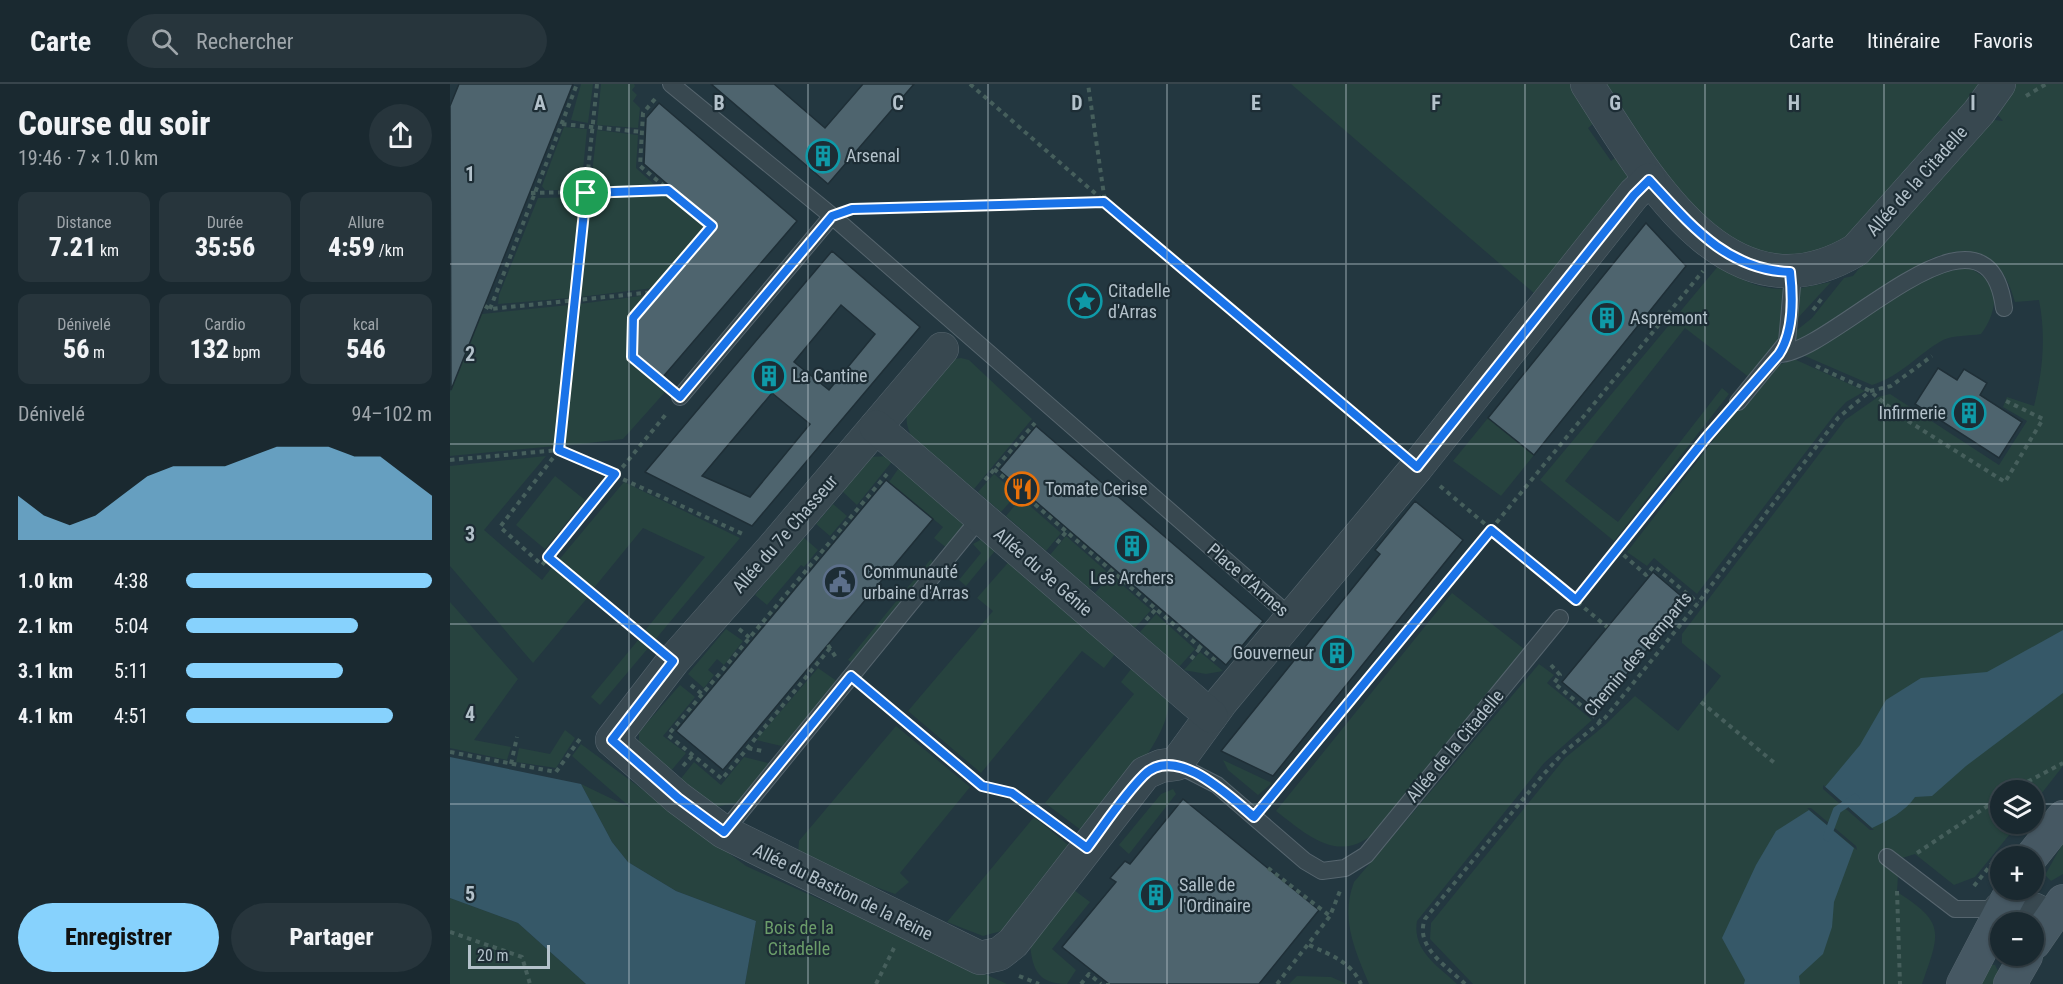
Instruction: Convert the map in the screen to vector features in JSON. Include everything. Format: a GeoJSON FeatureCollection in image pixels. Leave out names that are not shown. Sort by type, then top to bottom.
{"type":"FeatureCollection","features":[{"type":"Feature","properties":{"kind":"main road"},"geometry":{"type":"LineString","coordinates":[[2040,846],[2063,817]]}},
{"type":"Feature","properties":{"kind":"main road"},"geometry":{"type":"LineString","coordinates":[[1963,984],[2005,900]]}},
{"type":"Feature","properties":{"kind":"main road"},"geometry":{"type":"LineString","coordinates":[[2010,984],[2020,966]]}},
{"type":"Feature","properties":{"kind":"street","name":"Allée de la Citadelle"},"geometry":{"type":"LineString","coordinates":[[1587,84],[1649,180],[1689,222],[1720,250],[1754,267],[1790,272],[1830,265],[1856,250],[1978,112],[1999,84]]}},
{"type":"Feature","properties":{"kind":"street","name":"Place d'Armes"},"geometry":{"type":"LineString","coordinates":[[1293,619],[1634,195],[1649,180]]}},
{"type":"Feature","properties":{"kind":"street","name":"Allée du 7e Chasseur"},"geometry":{"type":"LineString","coordinates":[[598,736],[673,661],[773,548],[950,339]]}},
{"type":"Feature","properties":{"kind":"street","name":"Allée du 3e Génie"},"geometry":{"type":"LineString","coordinates":[[876,427],[1211,717]]}},
{"type":"Feature","properties":{"kind":"street"},"geometry":{"type":"LineString","coordinates":[[1087,848],[1145,773],[1161,766],[1176,764],[1239,682],[1293,619]]}},
{"type":"Feature","properties":{"kind":"street","name":"Allée du Bastion de la Reine"},"geometry":{"type":"LineString","coordinates":[[598,736],[692,810],[724,832],[980,958],[999,954],[1013,943],[1087,848]]}},
{"type":"Feature","properties":{"kind":"street"},"geometry":{"type":"LineString","coordinates":[[2009,900],[2033,909],[2049,920]]}},
{"type":"Feature","properties":{"kind":"lane","name":"Place d'Armes"},"geometry":{"type":"LineString","coordinates":[[666,88],[832,216],[950,339],[1293,619]]}},
{"type":"Feature","properties":{"kind":"lane"},"geometry":{"type":"LineString","coordinates":[[680,397],[832,216]]}},
{"type":"Feature","properties":{"kind":"lane"},"geometry":{"type":"LineString","coordinates":[[1779,354],[1787,354],[1812,343],[1897,288],[1937,265],[1951,260],[1965,259],[1982,264],[1994,273],[2001,286],[2004,308]]}},
{"type":"Feature","properties":{"kind":"lane"},"geometry":{"type":"LineString","coordinates":[[1738,402],[1787,342],[1790,329],[1790,272]]}},
{"type":"Feature","properties":{"kind":"lane"},"geometry":{"type":"LineString","coordinates":[[724,832],[851,676],[973,511]]}},
{"type":"Feature","properties":{"kind":"lane","name":"Allée de la Citadelle"},"geometry":{"type":"LineString","coordinates":[[1345,868],[1366,855],[1560,618]]}},
{"type":"Feature","properties":{"kind":"lane"},"geometry":{"type":"LineString","coordinates":[[1176,764],[1217,785],[1305,861],[1322,871],[1345,868]]}},
{"type":"Feature","properties":{"kind":"lane"},"geometry":{"type":"LineString","coordinates":[[1887,857],[1955,909],[2001,900]]}},
{"type":"Feature","properties":{"kind":"path"},"geometry":{"type":"LineString","coordinates":[[490,309],[577,84]]}},
{"type":"Feature","properties":{"kind":"path"},"geometry":{"type":"LineString","coordinates":[[597,84],[559,450],[500,527],[542,566],[680,397],[632,357],[633,318],[712,226],[640,166],[643,113],[666,88]]}},
{"type":"Feature","properties":{"kind":"path"},"geometry":{"type":"LineString","coordinates":[[970,84],[1104,202],[1608,627]]}},
{"type":"Feature","properties":{"kind":"path"},"geometry":{"type":"LineString","coordinates":[[1088,84],[1104,202]]}},
{"type":"Feature","properties":{"kind":"path"},"geometry":{"type":"LineString","coordinates":[[562,124],[642,132]]}},
{"type":"Feature","properties":{"kind":"path"},"geometry":{"type":"LineString","coordinates":[[533,193],[668,190]]}},
{"type":"Feature","properties":{"kind":"path"},"geometry":{"type":"LineString","coordinates":[[832,216],[852,209],[1104,202]]}},
{"type":"Feature","properties":{"kind":"path"},"geometry":{"type":"LineString","coordinates":[[1254,817],[1720,250]]}},
{"type":"Feature","properties":{"kind":"path"},"geometry":{"type":"LineString","coordinates":[[485,306],[490,309],[655,292]]}},
{"type":"Feature","properties":{"kind":"path","name":"Chemin des Remparts"},"geometry":{"type":"LineString","coordinates":[[1466,984],[1423,941],[1422,927],[1425,920],[1542,776],[1563,753],[1601,722],[1698,603],[1838,418],[1870,391],[1891,386],[1932,356]]}},
{"type":"Feature","properties":{"kind":"path"},"geometry":{"type":"LineString","coordinates":[[1807,361],[1870,391],[1900,416],[2004,482],[2043,419],[2006,401]]}},
{"type":"Feature","properties":{"kind":"path"},"geometry":{"type":"LineString","coordinates":[[1576,600],[1738,402]]}},
{"type":"Feature","properties":{"kind":"path"},"geometry":{"type":"LineString","coordinates":[[973,511],[994,469],[1041,415]]}},
{"type":"Feature","properties":{"kind":"path"},"geometry":{"type":"LineString","coordinates":[[450,460],[559,450],[773,548]]}},
{"type":"Feature","properties":{"kind":"path"},"geometry":{"type":"LineString","coordinates":[[830,648],[722,779],[668,735],[905,453]]}},
{"type":"Feature","properties":{"kind":"path"},"geometry":{"type":"LineString","coordinates":[[994,469],[1239,682]]}},
{"type":"Feature","properties":{"kind":"path"},"geometry":{"type":"LineString","coordinates":[[1617,549],[1646,575],[1654,566],[1698,603]]}},
{"type":"Feature","properties":{"kind":"path"},"geometry":{"type":"LineString","coordinates":[[548,557],[673,661]]}},
{"type":"Feature","properties":{"kind":"path"},"geometry":{"type":"LineString","coordinates":[[1560,675],[1554,683],[1601,722]]}},
{"type":"Feature","properties":{"kind":"path"},"geometry":{"type":"LineString","coordinates":[[851,676],[982,786],[1012,793],[1087,848]]}},
{"type":"Feature","properties":{"kind":"path"},"geometry":{"type":"LineString","coordinates":[[1701,702],[1777,765]]}},
{"type":"Feature","properties":{"kind":"path"},"geometry":{"type":"LineString","coordinates":[[450,752],[556,772],[598,736]]}},
{"type":"Feature","properties":{"kind":"path"},"geometry":{"type":"LineString","coordinates":[[512,764],[516,737]]}},
{"type":"Feature","properties":{"kind":"path"},"geometry":{"type":"LineString","coordinates":[[2031,780],[2063,763]]}},
{"type":"Feature","properties":{"kind":"path"},"geometry":{"type":"LineString","coordinates":[[1955,909],[1990,866]]}},
{"type":"Feature","properties":{"kind":"path"},"geometry":{"type":"LineString","coordinates":[[1268,868],[1330,916]]}},
{"type":"Feature","properties":{"kind":"path"},"geometry":{"type":"LineString","coordinates":[[1276,984],[1330,916],[1345,868]]}},
{"type":"Feature","properties":{"kind":"path"},"geometry":{"type":"LineString","coordinates":[[450,932],[522,957],[530,984]]}},
{"type":"Feature","properties":{"kind":"path"},"geometry":{"type":"LineString","coordinates":[[876,984],[896,945]]}},
{"type":"Feature","properties":{"kind":"path"},"geometry":{"type":"LineString","coordinates":[[1309,945],[1337,958],[1355,971],[1361,984]]}},
{"type":"Feature","properties":{"kind":"path"},"geometry":{"type":"LineString","coordinates":[[1081,984],[1089,974],[1101,984]]}},
{"type":"Feature","properties":{"kind":"green space"},"geometry":{"type":"Polygon","coordinates":[[[581,84],[593,84],[588,123],[571,120],[581,84]]]}},
{"type":"Feature","properties":{"kind":"green space"},"geometry":{"type":"Polygon","coordinates":[[[601,84],[634,84],[632,90],[637,95],[633,101],[640,108],[638,128],[597,125],[601,84]]]}},
{"type":"Feature","properties":{"kind":"green space"},"geometry":{"type":"Polygon","coordinates":[[[1291,84],[1576,84],[1599,119],[1588,128],[1611,161],[1620,154],[1636,181],[1535,294],[1291,84]]]}},
{"type":"Feature","properties":{"kind":"green space"},"geometry":{"type":"Polygon","coordinates":[[[1604,84],[2063,84],[2063,766],[2044,790],[2044,780],[1990,780],[1990,834],[2010,834],[2000,846],[1990,846],[1990,859],[1975,877],[1954,885],[1915,854],[1899,859],[1897,892],[1924,912],[1935,930],[1933,952],[1922,984],[1473,984],[1430,939],[1431,923],[1565,758],[1604,726],[1635,696],[1678,731],[1721,676],[1682,643],[1682,634],[1845,420],[1878,397],[1890,394],[1999,465],[2027,421],[2003,407],[2007,397],[2034,406],[2043,340],[2039,300],[2015,302],[2003,273],[1984,256],[1973,252],[1946,254],[1930,259],[1831,322],[1791,344],[1792,334],[1812,318],[1844,278],[1853,276],[1987,119],[2003,121],[1978,92],[1851,240],[1814,252],[1772,255],[1747,250],[1726,239],[1705,222],[1685,201],[1649,153],[1604,84]]]}},
{"type":"Feature","properties":{"kind":"green space"},"geometry":{"type":"Polygon","coordinates":[[[564,127],[587,129],[581,190],[545,190],[542,186],[564,127]]]}},
{"type":"Feature","properties":{"kind":"green space"},"geometry":{"type":"Polygon","coordinates":[[[597,130],[638,135],[636,168],[658,188],[590,190],[597,130]]]}},
{"type":"Feature","properties":{"kind":"green space"},"geometry":{"type":"Polygon","coordinates":[[[666,193],[706,226],[653,288],[580,297],[590,196],[666,193]]]}},
{"type":"Feature","properties":{"kind":"green space"},"geometry":{"type":"Polygon","coordinates":[[[581,197],[570,298],[498,304],[499,295],[538,198],[581,197]]]}},
{"type":"Feature","properties":{"kind":"green space"},"geometry":{"type":"Polygon","coordinates":[[[1719,265],[1750,283],[1784,289],[1782,335],[1750,378],[1685,328],[1565,481],[1618,522],[1722,388],[1729,394],[1614,541],[1540,480],[1719,265]]]}},
{"type":"Feature","properties":{"kind":"green space"},"geometry":{"type":"Polygon","coordinates":[[[1969,267],[1989,281],[1993,287],[1994,301],[1991,316],[1981,334],[1947,338],[1892,376],[1872,385],[1798,353],[1934,274],[1969,267]]]}},
{"type":"Feature","properties":{"kind":"green space"},"geometry":{"type":"Polygon","coordinates":[[[1831,282],[1795,321],[1796,289],[1831,282]]]}},
{"type":"Feature","properties":{"kind":"green space"},"geometry":{"type":"Polygon","coordinates":[[[648,295],[630,316],[628,359],[665,392],[623,439],[564,446],[579,304],[648,295]]]}},
{"type":"Feature","properties":{"kind":"green space"},"geometry":{"type":"Polygon","coordinates":[[[569,305],[555,446],[450,456],[450,392],[482,314],[569,305]]]}},
{"type":"Feature","properties":{"kind":"green space"},"geometry":{"type":"Polygon","coordinates":[[[954,359],[969,360],[1032,419],[974,489],[913,439],[907,421],[908,409],[954,359]]]}},
{"type":"Feature","properties":{"kind":"green space"},"geometry":{"type":"Polygon","coordinates":[[[1794,359],[1865,391],[1846,402],[1835,414],[1697,594],[1654,558],[1647,566],[1627,552],[1740,406],[1774,367],[1794,359]]]}},
{"type":"Feature","properties":{"kind":"green space"},"geometry":{"type":"Polygon","coordinates":[[[1488,418],[1534,455],[1501,496],[1453,461],[1488,418]]]}},
{"type":"Feature","properties":{"kind":"green space"},"geometry":{"type":"Polygon","coordinates":[[[546,456],[484,530],[542,580],[553,566],[588,597],[533,663],[450,566],[450,466],[546,456]]]}},
{"type":"Feature","properties":{"kind":"green space"},"geometry":{"type":"Polygon","coordinates":[[[888,456],[894,459],[857,505],[842,491],[869,457],[888,456]]]}},
{"type":"Feature","properties":{"kind":"green space"},"geometry":{"type":"Polygon","coordinates":[[[901,465],[968,526],[947,548],[934,538],[943,527],[889,482],[901,465]]]}},
{"type":"Feature","properties":{"kind":"green space"},"geometry":{"type":"Polygon","coordinates":[[[994,474],[1017,494],[1001,512],[978,492],[994,474]]]}},
{"type":"Feature","properties":{"kind":"green space"},"geometry":{"type":"Polygon","coordinates":[[[555,476],[585,500],[545,549],[516,525],[555,476]]]}},
{"type":"Feature","properties":{"kind":"green space"},"geometry":{"type":"Polygon","coordinates":[[[624,482],[740,538],[654,641],[643,633],[705,557],[643,528],[593,589],[558,561],[624,482]]]}},
{"type":"Feature","properties":{"kind":"green space"},"geometry":{"type":"Polygon","coordinates":[[[1021,498],[1061,533],[1046,551],[1006,516],[1021,498]]]}},
{"type":"Feature","properties":{"kind":"green space"},"geometry":{"type":"Polygon","coordinates":[[[833,504],[847,516],[830,536],[816,524],[833,504]]]}},
{"type":"Feature","properties":{"kind":"green space"},"geometry":{"type":"Polygon","coordinates":[[[1066,536],[1106,571],[1090,589],[1050,555],[1066,536]]]}},
{"type":"Feature","properties":{"kind":"green space"},"geometry":{"type":"Polygon","coordinates":[[[803,537],[818,550],[804,567],[801,565],[767,605],[755,595],[803,537]]]}},
{"type":"Feature","properties":{"kind":"green space"},"geometry":{"type":"Polygon","coordinates":[[[982,539],[995,545],[994,552],[966,586],[959,580],[981,553],[973,544],[982,539]]]}},
{"type":"Feature","properties":{"kind":"green space"},"geometry":{"type":"Polygon","coordinates":[[[1013,557],[1119,649],[1104,668],[1082,651],[981,773],[908,711],[993,611],[977,598],[1013,557]]]}},
{"type":"Feature","properties":{"kind":"green space"},"geometry":{"type":"Polygon","coordinates":[[[931,559],[936,568],[857,666],[848,660],[931,559]]]}},
{"type":"Feature","properties":{"kind":"green space"},"geometry":{"type":"Polygon","coordinates":[[[1111,575],[1151,610],[1135,628],[1095,593],[1111,575]]]}},
{"type":"Feature","properties":{"kind":"green space"},"geometry":{"type":"Polygon","coordinates":[[[1452,593],[1524,649],[1373,834],[1360,843],[1347,846],[1334,846],[1310,836],[1276,811],[1452,593]]]}},
{"type":"Feature","properties":{"kind":"green space"},"geometry":{"type":"Polygon","coordinates":[[[450,602],[518,679],[474,740],[511,747],[507,760],[450,748],[450,602]]]}},
{"type":"Feature","properties":{"kind":"green space"},"geometry":{"type":"Polygon","coordinates":[[[1156,614],[1195,649],[1179,667],[1140,632],[1156,614]]]}},
{"type":"Feature","properties":{"kind":"green space"},"geometry":{"type":"Polygon","coordinates":[[[726,629],[743,641],[724,665],[717,659],[708,670],[714,675],[704,688],[688,674],[726,629]]]}},
{"type":"Feature","properties":{"kind":"green space"},"geometry":{"type":"Polygon","coordinates":[[[639,639],[649,647],[600,705],[591,697],[639,639]]]}},
{"type":"Feature","properties":{"kind":"green space"},"geometry":{"type":"Polygon","coordinates":[[[1200,652],[1223,671],[1206,674],[1184,670],[1200,652]]]}},
{"type":"Feature","properties":{"kind":"green space"},"geometry":{"type":"Polygon","coordinates":[[[1135,664],[1166,692],[1168,707],[1163,725],[1140,766],[1085,833],[1045,803],[1134,694],[1121,682],[1135,664]]]}},
{"type":"Feature","properties":{"kind":"green space"},"geometry":{"type":"Polygon","coordinates":[[[1539,664],[1554,675],[1547,683],[1592,720],[1544,763],[1417,921],[1418,941],[1422,949],[1457,984],[1369,984],[1354,947],[1349,922],[1348,909],[1354,882],[1539,664]]]}},
{"type":"Feature","properties":{"kind":"green space"},"geometry":{"type":"Polygon","coordinates":[[[818,668],[841,684],[786,747],[756,740],[818,668]]]}},
{"type":"Feature","properties":{"kind":"green space"},"geometry":{"type":"Polygon","coordinates":[[[680,685],[695,697],[663,736],[686,753],[670,772],[639,742],[639,732],[680,685]]]}},
{"type":"Feature","properties":{"kind":"green space"},"geometry":{"type":"Polygon","coordinates":[[[896,726],[970,787],[900,873],[909,882],[895,894],[826,869],[798,854],[799,841],[896,726]]]}},
{"type":"Feature","properties":{"kind":"green space"},"geometry":{"type":"Polygon","coordinates":[[[565,730],[575,738],[556,768],[516,762],[519,748],[550,754],[565,730]]]}},
{"type":"Feature","properties":{"kind":"green space","name":"Bois de la Citadelle"},"geometry":{"type":"Polygon","coordinates":[[[581,744],[746,866],[1007,984],[745,984],[756,921],[676,891],[628,862],[612,842],[581,784],[631,808],[572,756],[581,744]]]}},
{"type":"Feature","properties":{"kind":"green space"},"geometry":{"type":"Polygon","coordinates":[[[744,757],[772,764],[741,802],[715,807],[679,781],[694,762],[721,785],[744,757]]]}},
{"type":"Feature","properties":{"kind":"green space"},"geometry":{"type":"Polygon","coordinates":[[[1223,760],[1272,783],[1258,795],[1228,770],[1223,760]]]}},
{"type":"Feature","properties":{"kind":"green space"},"geometry":{"type":"Polygon","coordinates":[[[1173,789],[1176,794],[1129,854],[1119,845],[1161,794],[1173,789]]]}},
{"type":"Feature","properties":{"kind":"green space"},"geometry":{"type":"Polygon","coordinates":[[[1034,817],[1072,848],[1009,929],[983,936],[947,922],[1034,817]]]}},
{"type":"Feature","properties":{"kind":"green space"},"geometry":{"type":"Polygon","coordinates":[[[2063,843],[2063,874],[2051,881],[2045,875],[2063,843]]]}},
{"type":"Feature","properties":{"kind":"green space"},"geometry":{"type":"Polygon","coordinates":[[[1070,887],[1090,902],[1052,949],[1076,970],[1067,984],[1049,981],[1038,973],[1030,943],[1070,887]]]}},
{"type":"Feature","properties":{"kind":"green space"},"geometry":{"type":"Polygon","coordinates":[[[450,898],[518,923],[586,984],[450,984],[450,898]]]}},
{"type":"Feature","properties":{"kind":"green space"},"geometry":{"type":"Polygon","coordinates":[[[1982,965],[1996,966],[2000,975],[1995,984],[1974,984],[1982,965]]]}},
{"type":"Feature","properties":{"kind":"green space"},"geometry":{"type":"Polygon","coordinates":[[[1297,976],[1331,977],[1347,984],[1289,984],[1297,976]]]}},
{"type":"Feature","properties":{"kind":"water"},"geometry":{"type":"Polygon","coordinates":[[[2063,630],[2063,693],[1966,766],[1932,796],[1915,797],[1890,819],[1872,828],[1825,787],[1860,745],[1886,700],[1921,678],[1987,672],[2063,630]]]}},
{"type":"Feature","properties":{"kind":"water"},"geometry":{"type":"Polygon","coordinates":[[[450,757],[581,784],[612,842],[628,862],[676,891],[756,921],[745,984],[586,984],[518,923],[450,898],[450,757]]]}},
{"type":"Feature","properties":{"kind":"water"},"geometry":{"type":"Polygon","coordinates":[[[1809,810],[1854,848],[1834,902],[1832,927],[1823,954],[1799,976],[1800,984],[1744,984],[1745,980],[1722,938],[1756,865],[1776,831],[1809,810]]]}},
{"type":"Feature","properties":{"kind":"pier"},"geometry":{"type":"Polygon","coordinates":[[[1823,785],[1874,830],[1870,830],[1823,789],[1823,785]]]}},
{"type":"Feature","properties":{"kind":"pier"},"geometry":{"type":"Polygon","coordinates":[[[1807,808],[1811,808],[1856,846],[1857,850],[1807,808]]]}},
{"type":"Feature","properties":{"kind":"building"},"geometry":{"type":"Polygon","coordinates":[[[459,84],[573,84],[451,390],[450,106],[459,84]]]}},
{"type":"Feature","properties":{"kind":"building","name":"Arsenal"},"geometry":{"type":"Polygon","coordinates":[[[711,84],[774,84],[825,128],[863,84],[914,84],[828,184],[711,84]]]}},
{"type":"Feature","properties":{"kind":"building"},"geometry":{"type":"Polygon","coordinates":[[[659,103],[797,221],[662,378],[635,355],[637,319],[716,226],[644,164],[646,118],[659,103]]]}},
{"type":"Feature","properties":{"kind":"building","name":"Aspremont"},"geometry":{"type":"Polygon","coordinates":[[[1646,223],[1686,266],[1534,455],[1488,418],[1646,223]]]}},
{"type":"Feature","properties":{"kind":"building","name":"La Cantine"},"geometry":{"type":"Polygon","coordinates":[[[832,251],[920,327],[752,526],[645,472],[832,251]],[[841,305],[794,362],[829,390],[875,334],[841,305]],[[772,393],[702,476],[750,497],[810,424],[772,393]]]}},
{"type":"Feature","properties":{"kind":"building","name":"Infirmerie"},"geometry":{"type":"Polygon","coordinates":[[[1938,368],[1957,380],[1964,369],[1987,383],[1980,395],[2022,422],[1999,458],[1915,404],[1938,368]]]}},
{"type":"Feature","properties":{"kind":"building","name":"Les Archers"},"geometry":{"type":"Polygon","coordinates":[[[1036,426],[1263,621],[1226,665],[999,470],[1036,426]]]}},
{"type":"Feature","properties":{"kind":"building","name":"Communauté urbaine d'Arras"},"geometry":{"type":"Polygon","coordinates":[[[886,480],[933,519],[723,770],[676,731],[886,480]]]}},
{"type":"Feature","properties":{"kind":"building","name":"Gouverneur"},"geometry":{"type":"Polygon","coordinates":[[[1415,501],[1463,540],[1273,776],[1221,751],[1380,554],[1375,550],[1415,501]]]}},
{"type":"Feature","properties":{"kind":"building"},"geometry":{"type":"Polygon","coordinates":[[[1653,572],[1687,601],[1597,711],[1562,682],[1653,572]]]}},
{"type":"Feature","properties":{"kind":"building","name":"Salle de l'Ordinaire"},"geometry":{"type":"Polygon","coordinates":[[[1183,799],[1319,910],[1259,984],[1109,984],[1062,947],[1116,882],[1110,878],[1125,861],[1130,864],[1183,799]]]}},
{"type":"Feature","properties":{"kind":"waterway"},"geometry":{"type":"LineString","coordinates":[[1827,837],[1837,810],[1855,798]]}},
{"type":"Feature","properties":{"kind":"place","name":"Arsenal"},"geometry":{"type":"Point","coordinates":[823,156]}},
{"type":"Feature","properties":{"kind":"place","name":"Citadelle d'Arras"},"geometry":{"type":"Point","coordinates":[1085,301]}},
{"type":"Feature","properties":{"kind":"place","name":"Aspremont"},"geometry":{"type":"Point","coordinates":[1607,318]}},
{"type":"Feature","properties":{"kind":"place","name":"La Cantine"},"geometry":{"type":"Point","coordinates":[769,376]}},
{"type":"Feature","properties":{"kind":"place","name":"Infirmerie"},"geometry":{"type":"Point","coordinates":[1969,413]}},
{"type":"Feature","properties":{"kind":"place","name":"Tomate Cerise"},"geometry":{"type":"Point","coordinates":[1022,489]}},
{"type":"Feature","properties":{"kind":"place","name":"Les Archers"},"geometry":{"type":"Point","coordinates":[1132,546]}},
{"type":"Feature","properties":{"kind":"place","name":"Communauté urbaine d'Arras"},"geometry":{"type":"Point","coordinates":[840,582]}},
{"type":"Feature","properties":{"kind":"place","name":"Gouverneur"},"geometry":{"type":"Point","coordinates":[1337,653]}},
{"type":"Feature","properties":{"kind":"place","name":"Salle de l'Ordinaire"},"geometry":{"type":"Point","coordinates":[1156,895]}},
{"type":"Feature","properties":{"kind":"route"},"geometry":{"type":"LineString","coordinates":[[1649,180],[1689,222],[1720,250],[1754,267],[1790,272],[1792,285],[1790,329],[1787,342],[1779,354],[1705,439],[1576,600],[1491,530],[1254,817],[1217,785],[1176,764],[1161,766],[1145,773],[1087,848],[1012,793],[982,786],[851,676],[724,832],[678,798],[612,740],[673,661],[614,615],[548,557],[615,474],[559,450],[586,193],[668,190],[712,226],[633,318],[632,357],[680,397],[832,216],[852,209],[1104,202],[1417,467],[1634,195],[1649,180]]}}]}
